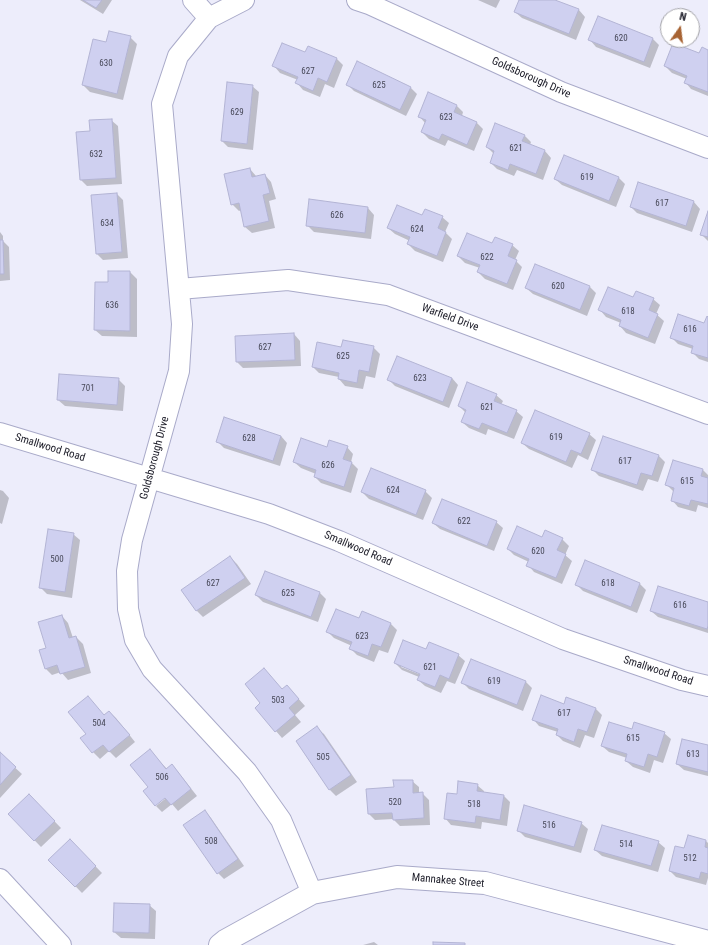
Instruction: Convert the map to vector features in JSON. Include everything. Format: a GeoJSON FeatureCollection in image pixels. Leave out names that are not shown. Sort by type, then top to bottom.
{"type":"FeatureCollection","features":[{"type":"Feature","properties":{"kind":"street"},"geometry":{"type":"LineString","coordinates":[[193,0],[209,18]]}},
{"type":"Feature","properties":{"kind":"street","name":"Goldsborough Drive"},"geometry":{"type":"LineString","coordinates":[[244,0],[209,18],[178,56],[162,104],[182,324],[179,371],[132,540],[127,571],[128,609],[135,640],[152,669],[247,772],[281,820],[312,893]]}},
{"type":"Feature","properties":{"kind":"street","name":"Goldsborough Drive"},"geometry":{"type":"LineString","coordinates":[[366,1],[561,92],[708,148]]}},
{"type":"Feature","properties":{"kind":"street","name":"Warfield Drive"},"geometry":{"type":"LineString","coordinates":[[179,289],[288,280],[388,295],[708,414]]}},
{"type":"Feature","properties":{"kind":"street","name":"Smallwood Road"},"geometry":{"type":"LineString","coordinates":[[0,433],[269,514],[339,541],[564,639],[682,680],[708,686]]}},
{"type":"Feature","properties":{"kind":"street","name":"Mannakee Street"},"geometry":{"type":"LineString","coordinates":[[220,945],[312,893],[397,877],[485,884],[708,942]]}},
{"type":"Feature","properties":{"kind":"street"},"geometry":{"type":"LineString","coordinates":[[0,879],[61,945]]}},
{"type":"Feature","properties":{"kind":"building"},"geometry":{"type":"Polygon","coordinates":[[[83,0],[102,0],[96,8],[83,0]]]}},
{"type":"Feature","properties":{"kind":"building"},"geometry":{"type":"Polygon","coordinates":[[[519,0],[555,0],[579,9],[569,34],[514,12],[519,0]]]}},
{"type":"Feature","properties":{"kind":"building"},"geometry":{"type":"Polygon","coordinates":[[[598,16],[653,38],[644,62],[588,40],[598,16]]]}},
{"type":"Feature","properties":{"kind":"building"},"geometry":{"type":"Polygon","coordinates":[[[109,31],[131,36],[117,94],[82,85],[93,39],[106,42],[109,31]]]}},
{"type":"Feature","properties":{"kind":"building"},"geometry":{"type":"Polygon","coordinates":[[[282,43],[305,52],[308,46],[337,58],[327,82],[318,78],[313,91],[295,83],[298,77],[272,66],[282,43]]]}},
{"type":"Feature","properties":{"kind":"building"},"geometry":{"type":"Polygon","coordinates":[[[702,47],[708,50],[708,92],[684,83],[687,76],[664,66],[671,48],[686,48],[699,53],[702,47]]]}},
{"type":"Feature","properties":{"kind":"building"},"geometry":{"type":"Polygon","coordinates":[[[357,61],[411,87],[400,110],[346,85],[357,61]]]}},
{"type":"Feature","properties":{"kind":"building"},"geometry":{"type":"Polygon","coordinates":[[[227,82],[253,85],[247,144],[221,141],[227,82]]]}},
{"type":"Feature","properties":{"kind":"building"},"geometry":{"type":"Polygon","coordinates":[[[428,92],[457,105],[454,112],[477,122],[467,145],[442,134],[439,140],[421,132],[426,120],[418,117],[428,92]]]}},
{"type":"Feature","properties":{"kind":"building"},"geometry":{"type":"Polygon","coordinates":[[[112,119],[116,178],[80,180],[76,132],[90,131],[89,120],[112,119]]]}},
{"type":"Feature","properties":{"kind":"building"},"geometry":{"type":"Polygon","coordinates":[[[495,123],[525,135],[522,141],[545,150],[536,174],[510,164],[508,170],[490,163],[494,151],[486,147],[495,123]]]}},
{"type":"Feature","properties":{"kind":"building"},"geometry":{"type":"Polygon","coordinates":[[[564,155],[619,177],[609,201],[554,179],[564,155]]]}},
{"type":"Feature","properties":{"kind":"building"},"geometry":{"type":"Polygon","coordinates":[[[250,168],[252,177],[265,174],[270,193],[263,195],[269,221],[244,227],[239,203],[231,205],[224,174],[250,168]]]}},
{"type":"Feature","properties":{"kind":"building"},"geometry":{"type":"Polygon","coordinates":[[[638,182],[694,201],[686,226],[630,207],[638,182]]]}},
{"type":"Feature","properties":{"kind":"building"},"geometry":{"type":"Polygon","coordinates":[[[117,193],[122,252],[96,254],[91,195],[117,193]]]}},
{"type":"Feature","properties":{"kind":"building"},"geometry":{"type":"Polygon","coordinates":[[[309,199],[368,207],[365,233],[306,226],[309,199]]]}},
{"type":"Feature","properties":{"kind":"building"},"geometry":{"type":"Polygon","coordinates":[[[397,205],[422,215],[425,209],[443,216],[438,228],[446,232],[437,256],[407,244],[410,237],[387,228],[397,205]]]}},
{"type":"Feature","properties":{"kind":"building"},"geometry":{"type":"Polygon","coordinates":[[[708,211],[708,237],[700,235],[708,211]]]}},
{"type":"Feature","properties":{"kind":"building"},"geometry":{"type":"Polygon","coordinates":[[[467,233],[492,243],[495,237],[513,244],[508,256],[517,260],[507,284],[477,272],[480,265],[457,256],[467,233]]]}},
{"type":"Feature","properties":{"kind":"building"},"geometry":{"type":"Polygon","coordinates":[[[0,240],[3,240],[4,274],[0,274],[0,240]]]}},
{"type":"Feature","properties":{"kind":"building"},"geometry":{"type":"Polygon","coordinates":[[[535,264],[590,286],[580,310],[525,288],[535,264]]]}},
{"type":"Feature","properties":{"kind":"building"},"geometry":{"type":"Polygon","coordinates":[[[108,271],[130,271],[130,331],[94,330],[95,282],[108,282],[108,271]]]}},
{"type":"Feature","properties":{"kind":"building"},"geometry":{"type":"Polygon","coordinates":[[[608,287],[633,297],[636,291],[654,298],[649,310],[658,314],[648,338],[619,326],[621,320],[598,310],[608,287]]]}},
{"type":"Feature","properties":{"kind":"building"},"geometry":{"type":"Polygon","coordinates":[[[678,314],[704,323],[707,316],[708,317],[708,358],[691,353],[693,346],[670,338],[678,314]]]}},
{"type":"Feature","properties":{"kind":"building"},"geometry":{"type":"Polygon","coordinates":[[[294,333],[295,360],[236,362],[235,336],[294,333]]]}},
{"type":"Feature","properties":{"kind":"building"},"geometry":{"type":"Polygon","coordinates":[[[343,340],[374,346],[369,372],[359,370],[357,383],[338,379],[339,373],[312,367],[317,342],[341,347],[343,340]]]}},
{"type":"Feature","properties":{"kind":"building"},"geometry":{"type":"Polygon","coordinates":[[[397,356],[452,378],[443,402],[387,380],[397,356]]]}},
{"type":"Feature","properties":{"kind":"building"},"geometry":{"type":"Polygon","coordinates":[[[59,374],[119,378],[117,405],[57,400],[59,374]]]}},
{"type":"Feature","properties":{"kind":"building"},"geometry":{"type":"Polygon","coordinates":[[[467,382],[497,394],[494,401],[517,410],[507,433],[482,423],[479,429],[461,422],[466,410],[458,406],[467,382]]]}},
{"type":"Feature","properties":{"kind":"building"},"geometry":{"type":"Polygon","coordinates":[[[535,410],[590,433],[581,454],[571,450],[566,462],[521,443],[535,410]]]}},
{"type":"Feature","properties":{"kind":"building"},"geometry":{"type":"Polygon","coordinates":[[[224,417],[281,436],[273,461],[216,442],[224,417]]]}},
{"type":"Feature","properties":{"kind":"building"},"geometry":{"type":"Polygon","coordinates":[[[603,436],[659,455],[652,476],[641,473],[637,485],[591,470],[603,436]]]}},
{"type":"Feature","properties":{"kind":"building"},"geometry":{"type":"Polygon","coordinates":[[[301,438],[327,447],[329,440],[348,446],[343,459],[352,462],[344,487],[314,477],[316,470],[293,462],[301,438]]]}},
{"type":"Feature","properties":{"kind":"building"},"geometry":{"type":"Polygon","coordinates":[[[673,460],[703,469],[701,476],[708,478],[708,504],[691,500],[689,506],[671,501],[674,488],[665,485],[673,460]]]}},
{"type":"Feature","properties":{"kind":"building"},"geometry":{"type":"Polygon","coordinates":[[[371,468],[426,490],[416,515],[361,492],[371,468]]]}},
{"type":"Feature","properties":{"kind":"building"},"geometry":{"type":"Polygon","coordinates":[[[442,499],[497,521],[487,546],[432,523],[442,499]]]}},
{"type":"Feature","properties":{"kind":"building"},"geometry":{"type":"Polygon","coordinates":[[[517,526],[542,537],[545,530],[563,538],[557,550],[566,554],[556,578],[526,566],[529,559],[507,549],[517,526]]]}},
{"type":"Feature","properties":{"kind":"building"},"geometry":{"type":"Polygon","coordinates":[[[48,529],[74,533],[65,592],[39,588],[48,529]]]}},
{"type":"Feature","properties":{"kind":"building"},"geometry":{"type":"Polygon","coordinates":[[[230,556],[245,578],[196,611],[181,590],[230,556]]]}},
{"type":"Feature","properties":{"kind":"building"},"geometry":{"type":"Polygon","coordinates":[[[585,560],[640,583],[631,607],[575,585],[585,560]]]}},
{"type":"Feature","properties":{"kind":"building"},"geometry":{"type":"Polygon","coordinates":[[[265,571],[320,592],[311,617],[255,595],[265,571]]]}},
{"type":"Feature","properties":{"kind":"building"},"geometry":{"type":"Polygon","coordinates":[[[658,586],[708,602],[707,629],[650,611],[658,586]]]}},
{"type":"Feature","properties":{"kind":"building"},"geometry":{"type":"Polygon","coordinates":[[[336,609],[359,618],[362,611],[391,623],[381,647],[372,644],[368,656],[349,649],[352,642],[326,632],[336,609]]]}},
{"type":"Feature","properties":{"kind":"building"},"geometry":{"type":"Polygon","coordinates":[[[62,615],[69,638],[76,636],[85,667],[60,674],[57,665],[45,669],[39,650],[46,648],[38,622],[62,615]]]}},
{"type":"Feature","properties":{"kind":"building"},"geometry":{"type":"Polygon","coordinates":[[[403,640],[426,649],[429,642],[459,654],[449,679],[440,675],[435,687],[417,680],[420,674],[394,663],[403,640]]]}},
{"type":"Feature","properties":{"kind":"building"},"geometry":{"type":"Polygon","coordinates":[[[471,659],[526,681],[517,705],[461,683],[471,659]]]}},
{"type":"Feature","properties":{"kind":"building"},"geometry":{"type":"Polygon","coordinates":[[[264,668],[282,689],[287,685],[299,699],[289,708],[295,715],[275,732],[255,708],[260,703],[245,684],[264,668]]]}},
{"type":"Feature","properties":{"kind":"building"},"geometry":{"type":"Polygon","coordinates":[[[541,695],[564,704],[566,697],[596,708],[587,732],[578,729],[574,742],[556,735],[558,729],[532,720],[541,695]]]}},
{"type":"Feature","properties":{"kind":"building"},"geometry":{"type":"Polygon","coordinates":[[[88,696],[104,715],[109,711],[130,735],[109,752],[103,745],[92,753],[80,738],[86,734],[68,712],[88,696]]]}},
{"type":"Feature","properties":{"kind":"building"},"geometry":{"type":"Polygon","coordinates":[[[609,722],[632,729],[634,722],[665,732],[657,757],[648,754],[644,767],[625,761],[627,754],[601,746],[609,722]]]}},
{"type":"Feature","properties":{"kind":"building"},"geometry":{"type":"Polygon","coordinates":[[[317,726],[351,775],[329,790],[296,741],[317,726]]]}},
{"type":"Feature","properties":{"kind":"building"},"geometry":{"type":"Polygon","coordinates":[[[682,739],[708,745],[708,772],[676,764],[682,739]]]}},
{"type":"Feature","properties":{"kind":"building"},"geometry":{"type":"Polygon","coordinates":[[[150,749],[166,769],[172,764],[191,789],[171,805],[165,798],[155,806],[143,791],[148,787],[130,765],[150,749]]]}},
{"type":"Feature","properties":{"kind":"building"},"geometry":{"type":"Polygon","coordinates":[[[0,752],[16,767],[0,785],[0,752]]]}},
{"type":"Feature","properties":{"kind":"building"},"geometry":{"type":"Polygon","coordinates":[[[393,780],[413,780],[413,793],[423,792],[424,818],[393,820],[392,813],[368,814],[366,789],[394,787],[393,780]]]}},
{"type":"Feature","properties":{"kind":"building"},"geometry":{"type":"Polygon","coordinates":[[[458,781],[478,784],[477,791],[504,795],[500,820],[476,816],[475,823],[444,819],[447,793],[457,794],[458,781]]]}},
{"type":"Feature","properties":{"kind":"building"},"geometry":{"type":"Polygon","coordinates":[[[29,794],[55,821],[34,841],[8,814],[29,794]]]}},
{"type":"Feature","properties":{"kind":"building"},"geometry":{"type":"Polygon","coordinates":[[[524,805],[582,822],[574,847],[517,831],[524,805]]]}},
{"type":"Feature","properties":{"kind":"building"},"geometry":{"type":"Polygon","coordinates":[[[205,810],[238,859],[217,874],[183,825],[205,810]]]}},
{"type":"Feature","properties":{"kind":"building"},"geometry":{"type":"Polygon","coordinates":[[[602,825],[659,841],[651,866],[594,850],[602,825]]]}},
{"type":"Feature","properties":{"kind":"building"},"geometry":{"type":"Polygon","coordinates":[[[688,835],[706,840],[705,847],[708,848],[708,874],[701,872],[699,879],[669,871],[675,846],[684,848],[688,835]]]}},
{"type":"Feature","properties":{"kind":"building"},"geometry":{"type":"Polygon","coordinates":[[[70,839],[96,866],[75,887],[48,860],[70,839]]]}},
{"type":"Feature","properties":{"kind":"building"},"geometry":{"type":"Polygon","coordinates":[[[114,903],[150,904],[149,933],[113,932],[114,903]]]}},
{"type":"Feature","properties":{"kind":"building"},"geometry":{"type":"Polygon","coordinates":[[[433,942],[465,943],[465,945],[433,945],[433,942]]]}}]}
